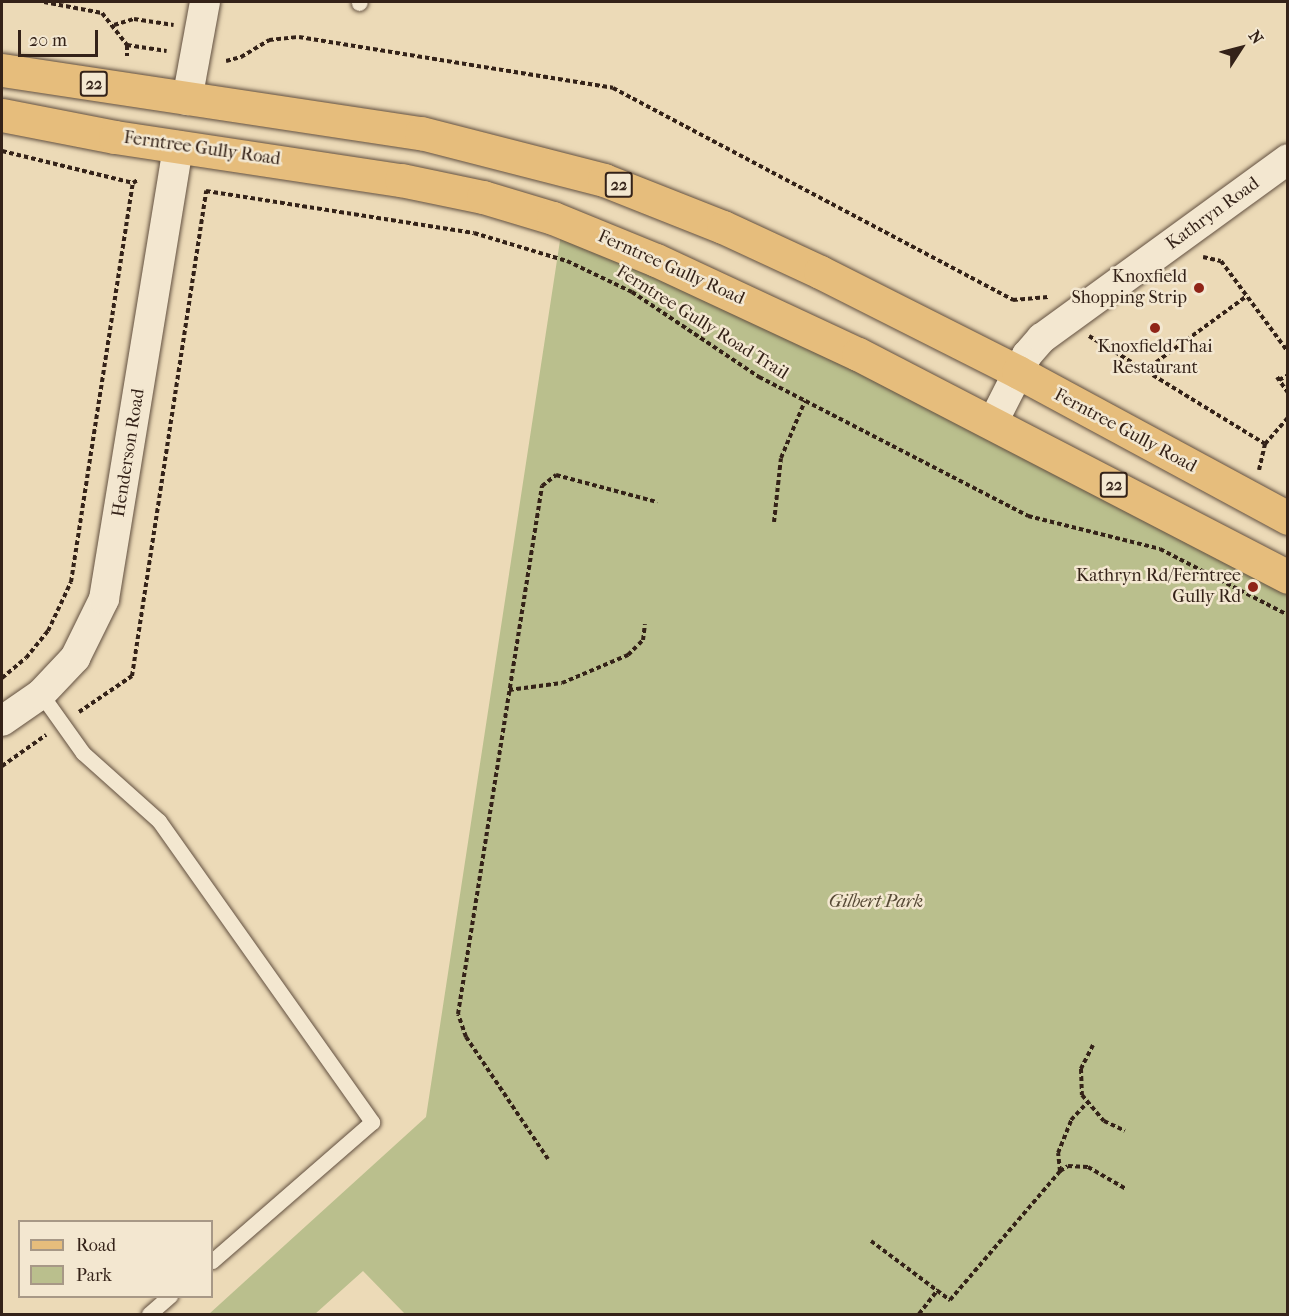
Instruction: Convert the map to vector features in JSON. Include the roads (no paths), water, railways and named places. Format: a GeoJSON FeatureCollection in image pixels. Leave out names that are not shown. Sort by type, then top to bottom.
{"type":"FeatureCollection","features":[{"type":"Feature","properties":{"kind":"main road","name":"Ferntree Gully Road"},"geometry":{"type":"LineString","coordinates":[[2,70],[421,133],[603,180],[723,227],[820,272],[1018,372],[1287,519]]}},
{"type":"Feature","properties":{"kind":"main road"},"geometry":{"type":"LineString","coordinates":[[178,146],[187,99]]}},
{"type":"Feature","properties":{"kind":"main road","name":"Ferntree Gully Road"},"geometry":{"type":"LineString","coordinates":[[2,115],[430,186],[553,218],[721,289],[993,422],[1287,577]]}},
{"type":"Feature","properties":{"kind":"street"},"geometry":{"type":"LineString","coordinates":[[187,99],[205,2]]}},
{"type":"Feature","properties":{"kind":"street","name":"Henderson Road"},"geometry":{"type":"LineString","coordinates":[[2,721],[41,694],[75,658],[104,599],[178,146]]}},
{"type":"Feature","properties":{"kind":"street","name":"Kathryn Road"},"geometry":{"type":"LineString","coordinates":[[993,422],[1018,372],[1042,338],[1287,159]]}},
{"type":"Feature","properties":{"kind":"lane"},"geometry":{"type":"LineString","coordinates":[[41,694],[83,753],[159,821],[372,1122],[213,1260]]}},
{"type":"Feature","properties":{"kind":"lane"},"geometry":{"type":"LineString","coordinates":[[149,1314],[168,1298]]}},
{"type":"Feature","properties":{"kind":"place","name":"Knoxfield Shopping Strip"},"geometry":{"type":"Point","coordinates":[1199,288]}},
{"type":"Feature","properties":{"kind":"place","name":"Knoxfield Thai Restaurant"},"geometry":{"type":"Point","coordinates":[1155,328]}},
{"type":"Feature","properties":{"kind":"place","name":"Kathryn Rd/Ferntree Gully Rd"},"geometry":{"type":"Point","coordinates":[1253,587]}},
{"type":"Feature","properties":{"kind":"park label","name":"Gilbert Park"},"geometry":{"type":"Point","coordinates":[876,902]}}]}
